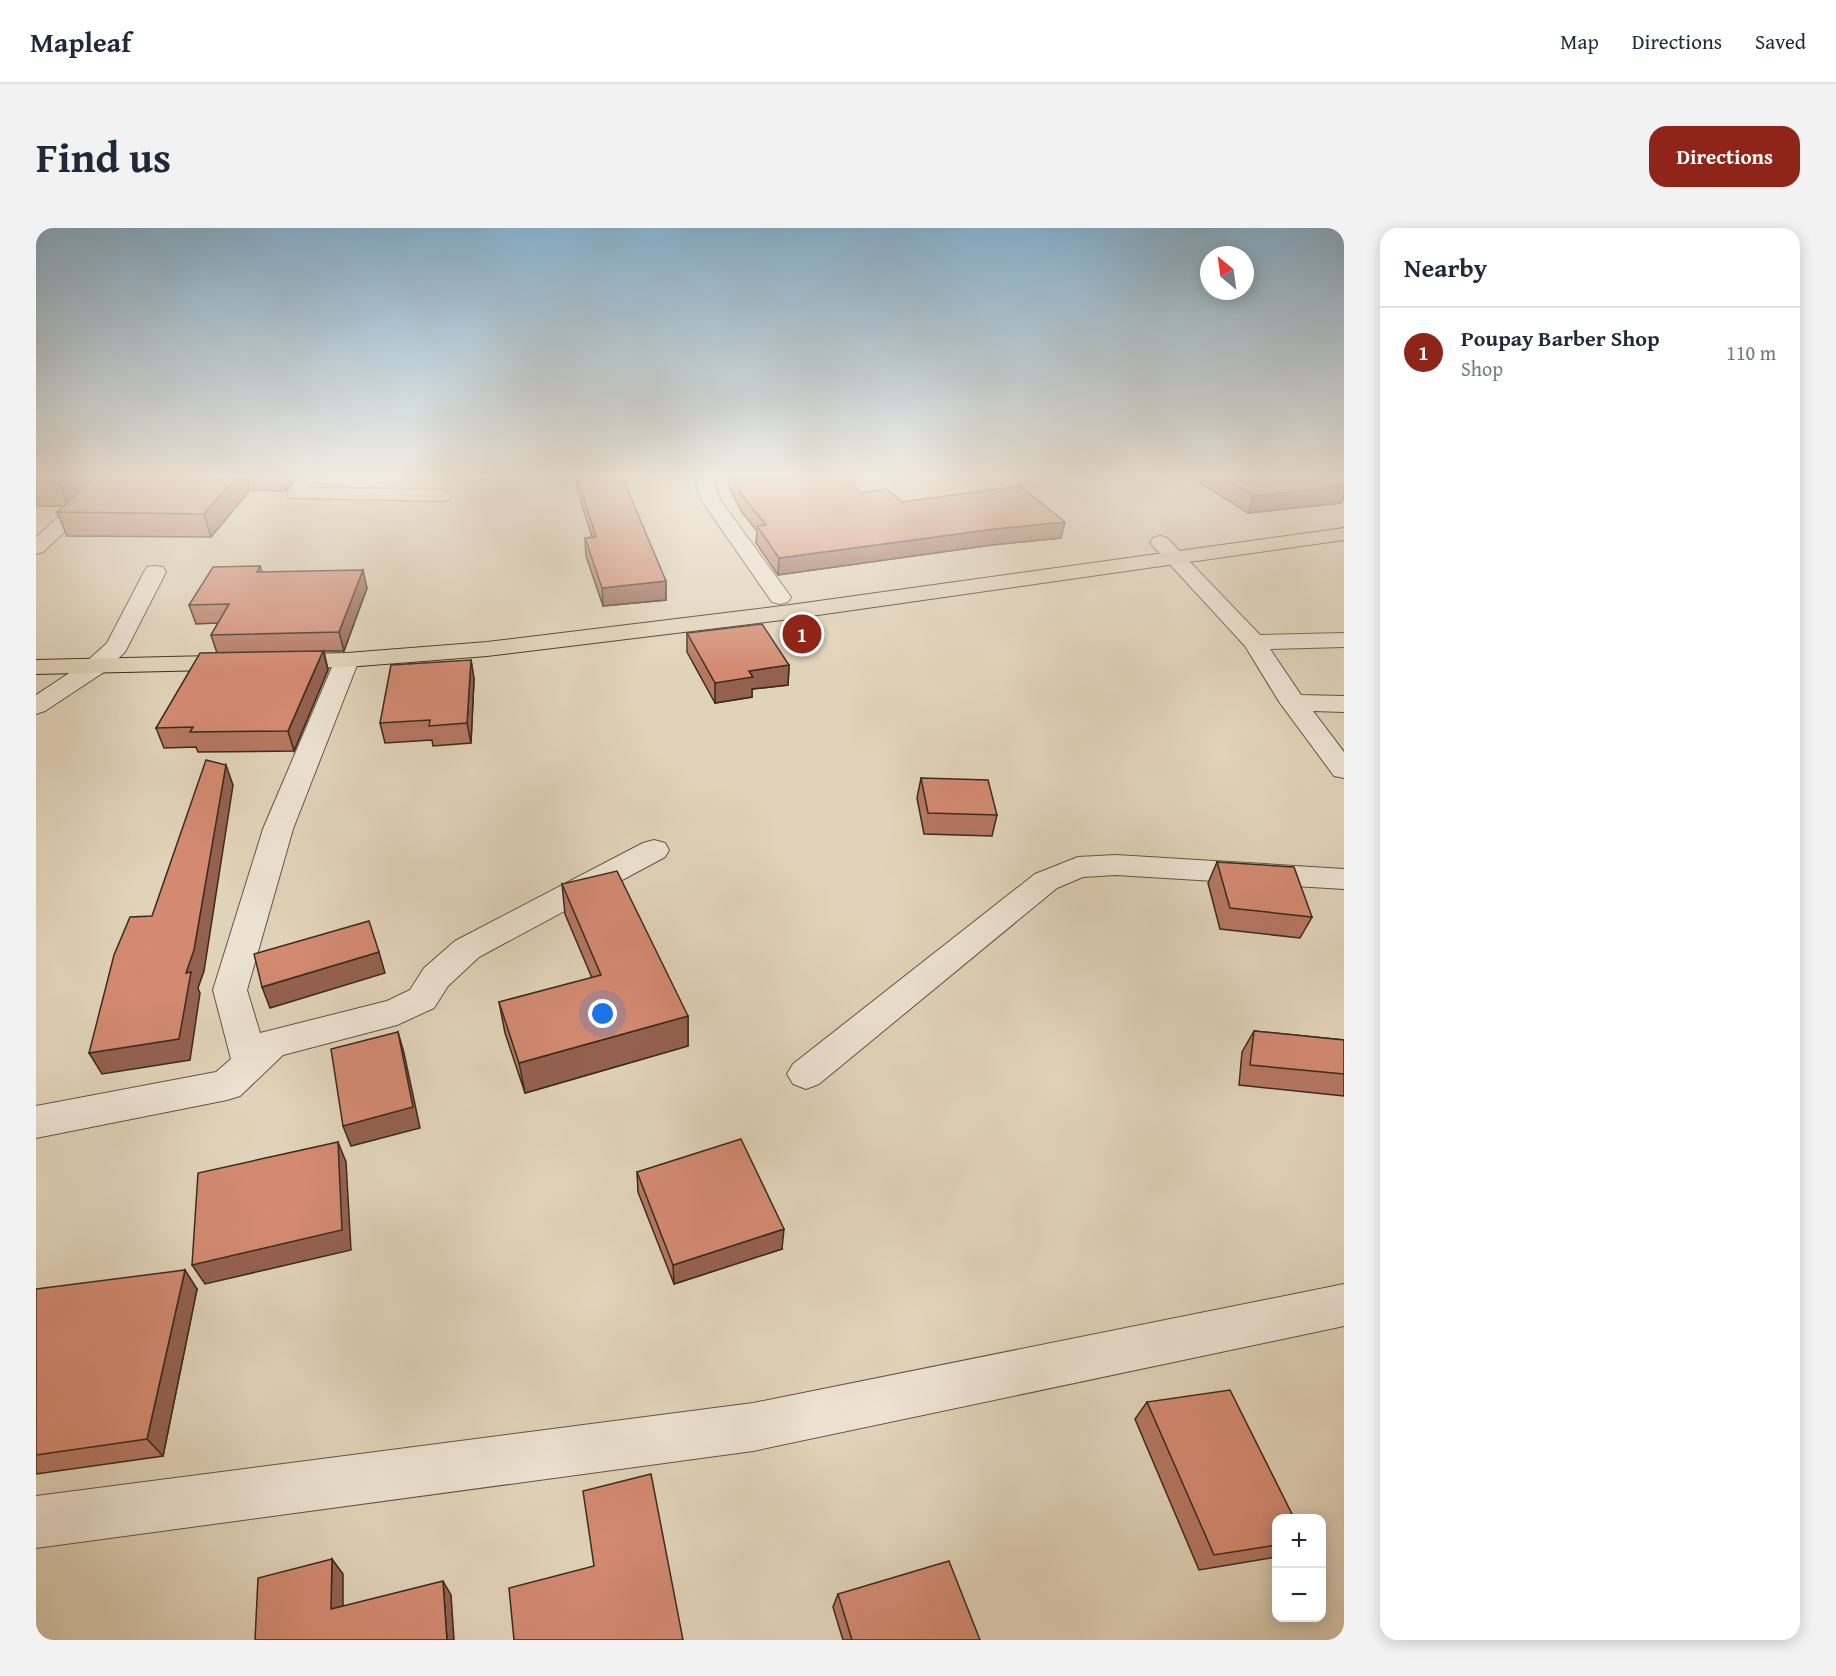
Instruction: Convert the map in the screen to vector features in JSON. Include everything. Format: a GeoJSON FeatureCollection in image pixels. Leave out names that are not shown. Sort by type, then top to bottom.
{"type":"FeatureCollection","features":[{"type":"Feature","properties":{"kind":"highway"},"geometry":{"type":"LineString","coordinates":[[36,667],[347,660],[487,649],[677,627],[1222,540]]}},
{"type":"Feature","properties":{"kind":"highway"},"geometry":{"type":"LineString","coordinates":[[36,646],[117,647],[357,640],[492,631],[634,617],[1168,550],[1279,540]]}},
{"type":"Feature","properties":{"kind":"street"},"geometry":{"type":"LineString","coordinates":[[740,540],[780,597]]}},
{"type":"Feature","properties":{"kind":"street"},"geometry":{"type":"LineString","coordinates":[[1168,550],[1254,642],[1293,703],[1344,770]]}},
{"type":"Feature","properties":{"kind":"street"},"geometry":{"type":"LineString","coordinates":[[36,706],[94,667],[117,647],[155,572]]}},
{"type":"Feature","properties":{"kind":"street"},"geometry":{"type":"LineString","coordinates":[[1254,642],[1344,639]]}},
{"type":"Feature","properties":{"kind":"street"},"geometry":{"type":"LineString","coordinates":[[250,1061],[230,990],[278,829],[347,660]]}},
{"type":"Feature","properties":{"kind":"street"},"geometry":{"type":"LineString","coordinates":[[1293,703],[1344,704]]}},
{"type":"Feature","properties":{"kind":"street"},"geometry":{"type":"LineString","coordinates":[[36,1122],[227,1085],[250,1061],[271,1044],[397,1012],[422,999],[436,977],[467,949],[654,850]]}},
{"type":"Feature","properties":{"kind":"street"},"geometry":{"type":"LineString","coordinates":[[806,1074],[1046,881],[1078,867],[1116,865],[1344,879]]}},
{"type":"Feature","properties":{"kind":"street"},"geometry":{"type":"LineString","coordinates":[[36,1522],[753,1427],[1344,1305]]}},
{"type":"Feature","properties":{"kind":"building"},"geometry":{"type":"Polygon","coordinates":[[[586,540],[649,540],[666,581],[602,588],[586,540]]]}},
{"type":"Feature","properties":{"kind":"building"},"geometry":{"type":"Polygon","coordinates":[[[767,540],[914,540],[779,558],[767,540]]]}},
{"type":"Feature","properties":{"kind":"building"},"geometry":{"type":"Polygon","coordinates":[[[260,566],[257,572],[363,570],[339,632],[211,635],[229,604],[189,605],[213,567],[260,566]]]}},
{"type":"Feature","properties":{"kind":"building"},"geometry":{"type":"Polygon","coordinates":[[[762,624],[789,665],[749,671],[753,677],[715,683],[687,633],[762,624]]]}},
{"type":"Feature","properties":{"kind":"building"},"geometry":{"type":"Polygon","coordinates":[[[323,651],[288,731],[190,732],[193,727],[156,728],[200,653],[323,651]]]}},
{"type":"Feature","properties":{"kind":"building"},"geometry":{"type":"Polygon","coordinates":[[[471,660],[467,723],[429,726],[430,720],[380,723],[391,665],[471,660]]]}},
{"type":"Feature","properties":{"kind":"building"},"geometry":{"type":"Polygon","coordinates":[[[206,760],[226,765],[194,950],[186,973],[191,972],[179,1039],[89,1053],[114,955],[130,917],[152,916],[206,760]]]}},
{"type":"Feature","properties":{"kind":"building"},"geometry":{"type":"Polygon","coordinates":[[[921,778],[988,780],[997,815],[928,813],[921,778]]]}},
{"type":"Feature","properties":{"kind":"building"},"geometry":{"type":"Polygon","coordinates":[[[1217,862],[1294,867],[1312,917],[1230,908],[1217,862]]]}},
{"type":"Feature","properties":{"kind":"building"},"geometry":{"type":"Polygon","coordinates":[[[617,871],[688,1016],[519,1063],[499,1002],[601,975],[562,884],[617,871]]]}},
{"type":"Feature","properties":{"kind":"building"},"geometry":{"type":"Polygon","coordinates":[[[369,921],[379,952],[262,987],[254,954],[369,921]]]}},
{"type":"Feature","properties":{"kind":"building"},"geometry":{"type":"Polygon","coordinates":[[[1254,1031],[1344,1040],[1344,1074],[1250,1065],[1254,1031]]]}},
{"type":"Feature","properties":{"kind":"building"},"geometry":{"type":"Polygon","coordinates":[[[398,1032],[413,1107],[343,1126],[331,1049],[398,1032]]]}},
{"type":"Feature","properties":{"kind":"building"},"geometry":{"type":"Polygon","coordinates":[[[741,1139],[784,1229],[673,1265],[637,1172],[741,1139]]]}},
{"type":"Feature","properties":{"kind":"building"},"geometry":{"type":"Polygon","coordinates":[[[338,1142],[342,1230],[192,1265],[198,1173],[338,1142]]]}},
{"type":"Feature","properties":{"kind":"building"},"geometry":{"type":"Polygon","coordinates":[[[185,1270],[147,1439],[36,1455],[36,1289],[185,1270]]]}},
{"type":"Feature","properties":{"kind":"building"},"geometry":{"type":"Polygon","coordinates":[[[1230,1390],[1292,1514],[1272,1514],[1272,1546],[1214,1555],[1147,1402],[1230,1390]]]}},
{"type":"Feature","properties":{"kind":"building"},"geometry":{"type":"Polygon","coordinates":[[[651,1474],[683,1640],[514,1640],[509,1588],[594,1566],[583,1491],[651,1474]]]}},
{"type":"Feature","properties":{"kind":"building"},"geometry":{"type":"Polygon","coordinates":[[[332,1559],[331,1609],[443,1581],[447,1640],[255,1640],[258,1578],[332,1559]]]}},
{"type":"Feature","properties":{"kind":"building"},"geometry":{"type":"Polygon","coordinates":[[[949,1561],[980,1640],[852,1640],[838,1594],[949,1561]]]}},
{"type":"Feature","properties":{"kind":"place","name":"Poupay Barber Shop"},"geometry":{"type":"Point","coordinates":[802,634]}}]}
